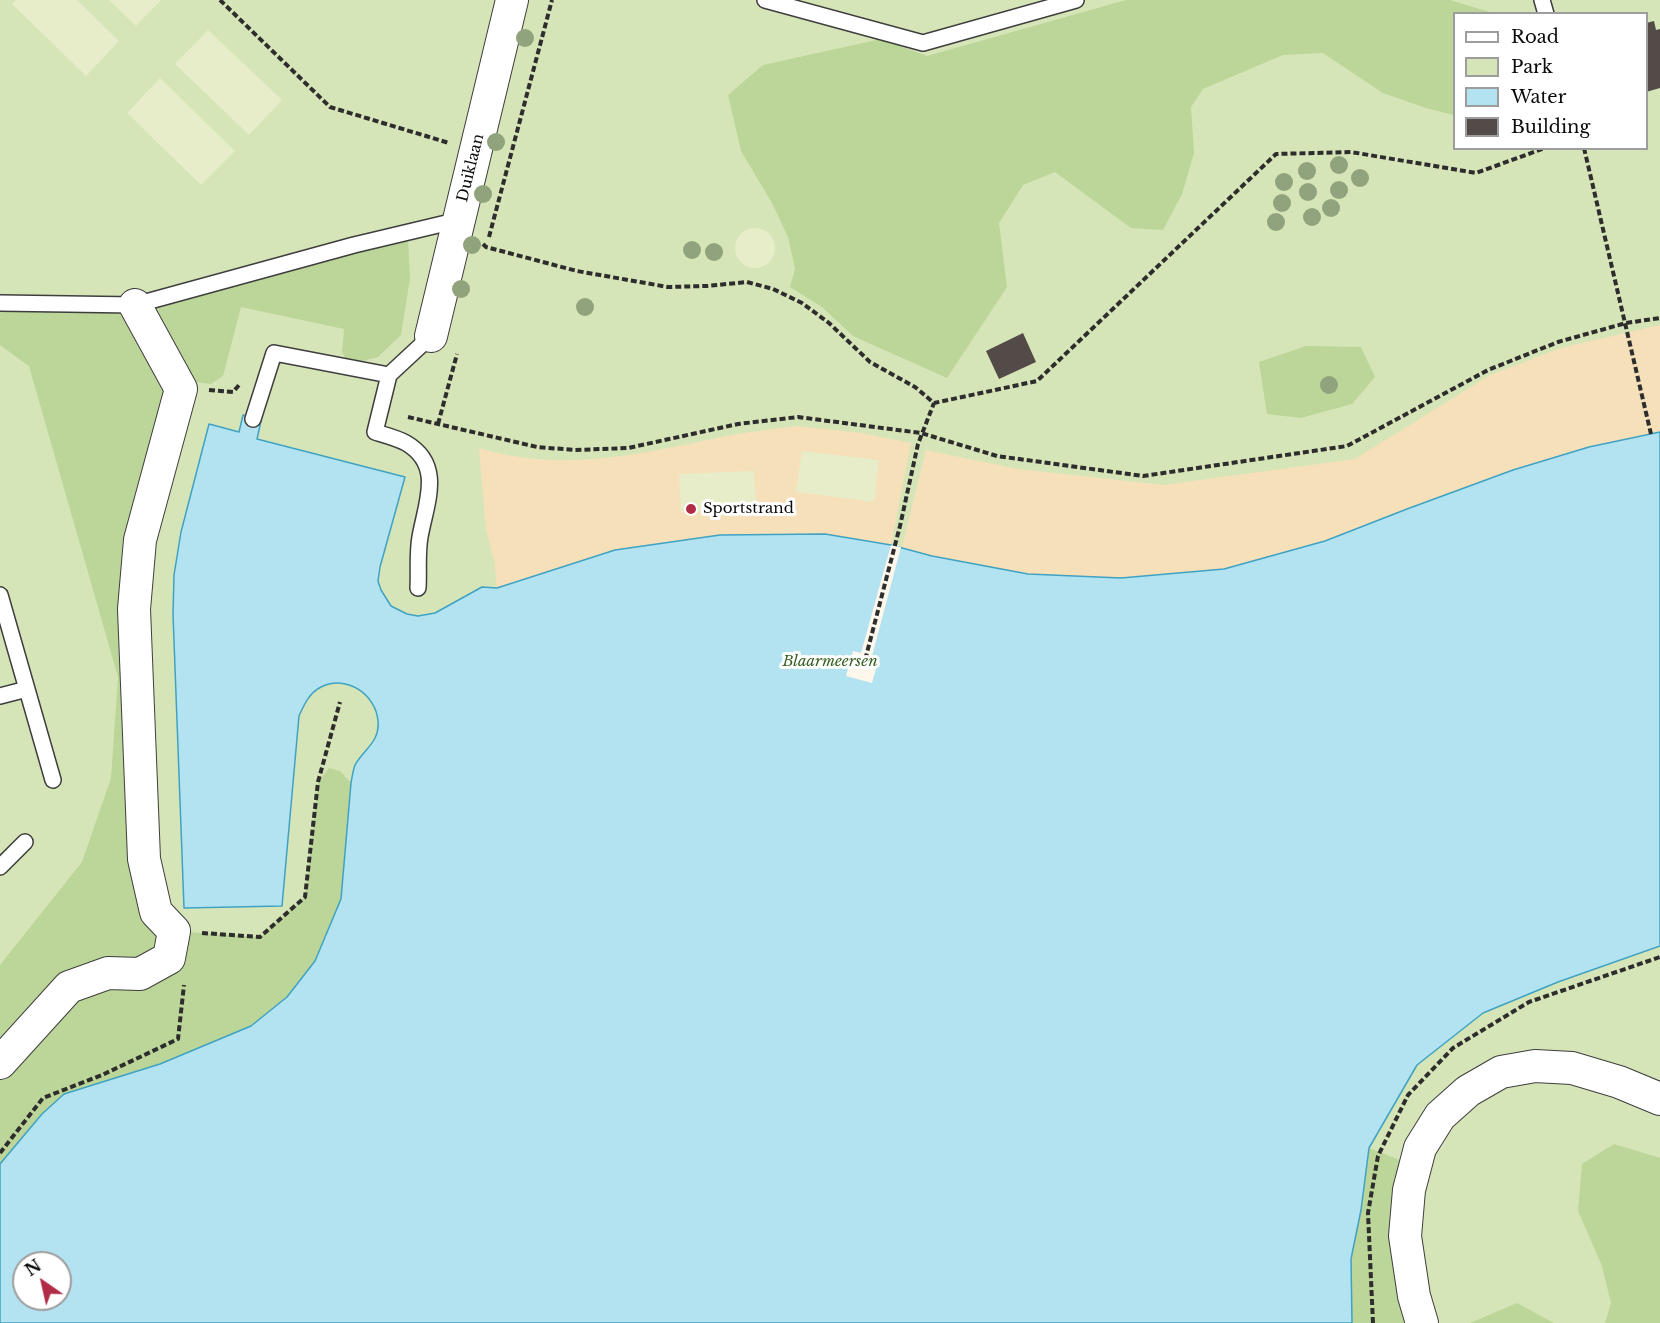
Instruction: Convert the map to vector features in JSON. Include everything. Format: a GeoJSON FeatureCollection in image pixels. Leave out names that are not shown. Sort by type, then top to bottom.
{"type":"FeatureCollection","features":[{"type":"Feature","properties":{"kind":"street","name":"Duiklaan"},"geometry":{"type":"LineString","coordinates":[[445,341],[459,220],[512,0]]}},
{"type":"Feature","properties":{"kind":"street"},"geometry":{"type":"LineString","coordinates":[[0,1063],[69,987],[108,973],[140,974],[172,944],[156,912],[144,858],[134,609],[140,540],[181,388],[135,304]]}},
{"type":"Feature","properties":{"kind":"street"},"geometry":{"type":"LineString","coordinates":[[1422,1323],[1414,1296],[1405,1236],[1409,1190],[1420,1148],[1440,1116],[1468,1091],[1501,1072],[1535,1066],[1572,1068],[1620,1082],[1660,1100]]}},
{"type":"Feature","properties":{"kind":"lane"},"geometry":{"type":"LineString","coordinates":[[765,0],[923,43],[1076,0]]}},
{"type":"Feature","properties":{"kind":"lane"},"geometry":{"type":"LineString","coordinates":[[0,303],[135,304],[354,245],[459,220]]}},
{"type":"Feature","properties":{"kind":"lane"},"geometry":{"type":"LineString","coordinates":[[253,419],[274,353],[389,375],[445,341]]}},
{"type":"Feature","properties":{"kind":"lane"},"geometry":{"type":"LineString","coordinates":[[389,375],[375,432],[406,443],[430,470],[430,484],[419,540],[418,588]]}},
{"type":"Feature","properties":{"kind":"lane"},"geometry":{"type":"LineString","coordinates":[[0,595],[53,780]]}},
{"type":"Feature","properties":{"kind":"lane"},"geometry":{"type":"LineString","coordinates":[[0,696],[27,688]]}},
{"type":"Feature","properties":{"kind":"lane"},"geometry":{"type":"LineString","coordinates":[[0,867],[25,842]]}},
{"type":"Feature","properties":{"kind":"path"},"geometry":{"type":"LineString","coordinates":[[220,0],[330,106],[475,151]]}},
{"type":"Feature","properties":{"kind":"path"},"geometry":{"type":"LineString","coordinates":[[483,258],[552,0]]}},
{"type":"Feature","properties":{"kind":"path"},"geometry":{"type":"LineString","coordinates":[[934,403],[1037,381],[1276,154],[1351,152],[1476,173],[1539,150]]}},
{"type":"Feature","properties":{"kind":"path"},"geometry":{"type":"LineString","coordinates":[[1584,150],[1651,434]]}},
{"type":"Feature","properties":{"kind":"path"},"geometry":{"type":"LineString","coordinates":[[459,220],[486,247],[578,271],[668,287],[747,282],[773,289],[802,303],[830,323],[870,362],[915,387],[934,403]]}},
{"type":"Feature","properties":{"kind":"path"},"geometry":{"type":"LineString","coordinates":[[381,411],[537,447],[575,450],[628,448],[738,424],[798,417],[921,433],[997,456],[1143,476],[1347,446],[1488,370],[1558,342],[1626,323],[1660,318]]}},
{"type":"Feature","properties":{"kind":"path"},"geometry":{"type":"LineString","coordinates":[[438,424],[445,341]]}},
{"type":"Feature","properties":{"kind":"path"},"geometry":{"type":"LineString","coordinates":[[181,388],[232,392],[241,384]]}},
{"type":"Feature","properties":{"kind":"path"},"geometry":{"type":"LineString","coordinates":[[862,668],[900,526],[918,444],[934,403]]}},
{"type":"Feature","properties":{"kind":"path"},"geometry":{"type":"LineString","coordinates":[[0,1153],[42,1098],[102,1075],[178,1039],[185,987],[172,944],[260,937],[305,897],[318,782],[340,702]]}},
{"type":"Feature","properties":{"kind":"green space","name":"Blaarmeersen"},"geometry":{"type":"Polygon","coordinates":[[[0,0],[1660,0],[1660,1323],[0,1323],[0,0]]]}},
{"type":"Feature","properties":{"kind":"green space"},"geometry":{"type":"Polygon","coordinates":[[[16,0],[77,0],[119,41],[86,76],[12,4],[16,0]]]}},
{"type":"Feature","properties":{"kind":"green space"},"geometry":{"type":"Polygon","coordinates":[[[109,0],[161,0],[136,26],[109,0]]]}},
{"type":"Feature","properties":{"kind":"green space"},"geometry":{"type":"Polygon","coordinates":[[[1126,0],[1450,0],[1490,12],[1453,12],[1453,115],[1383,93],[1323,53],[1283,55],[1203,89],[1191,107],[1194,153],[1182,194],[1163,230],[1131,228],[1055,172],[1023,185],[999,223],[1007,287],[947,378],[853,336],[822,307],[790,287],[795,269],[788,237],[772,203],[741,151],[728,95],[763,65],[881,39],[927,56],[1126,0]]]}},
{"type":"Feature","properties":{"kind":"green space"},"geometry":{"type":"Polygon","coordinates":[[[208,30],[282,100],[249,135],[175,64],[208,30]]]}},
{"type":"Feature","properties":{"kind":"green space"},"geometry":{"type":"Polygon","coordinates":[[[160,78],[235,151],[201,185],[127,113],[160,78]]]}},
{"type":"Feature","properties":{"kind":"green space"},"geometry":{"type":"Polygon","coordinates":[[[755,228],[769,234],[775,248],[769,262],[755,268],[741,262],[735,248],[741,234],[755,228]]]}},
{"type":"Feature","properties":{"kind":"green space"},"geometry":{"type":"Polygon","coordinates":[[[408,237],[410,278],[401,335],[378,357],[359,362],[346,360],[342,352],[344,329],[241,307],[223,376],[211,384],[190,381],[145,308],[408,237]]]}},
{"type":"Feature","properties":{"kind":"green space"},"geometry":{"type":"Polygon","coordinates":[[[0,303],[135,305],[181,389],[140,540],[144,858],[174,931],[260,937],[305,897],[318,782],[329,768],[340,771],[351,783],[341,899],[315,961],[287,997],[251,1026],[160,1064],[64,1094],[42,1114],[0,1164],[0,965],[82,862],[111,778],[118,677],[29,366],[0,345],[0,303]]]}},
{"type":"Feature","properties":{"kind":"green space"},"geometry":{"type":"Polygon","coordinates":[[[1306,346],[1361,347],[1375,377],[1352,404],[1301,418],[1267,414],[1259,362],[1306,346]]]}},
{"type":"Feature","properties":{"kind":"green space"},"geometry":{"type":"Polygon","coordinates":[[[802,451],[879,460],[874,502],[796,492],[802,451]]]}},
{"type":"Feature","properties":{"kind":"green space"},"geometry":{"type":"Polygon","coordinates":[[[754,471],[756,509],[681,512],[679,474],[754,471]]]}},
{"type":"Feature","properties":{"kind":"green space"},"geometry":{"type":"Polygon","coordinates":[[[1614,1144],[1660,1158],[1660,1323],[1605,1323],[1611,1303],[1602,1266],[1578,1211],[1582,1164],[1614,1144]]]}},
{"type":"Feature","properties":{"kind":"green space"},"geometry":{"type":"Polygon","coordinates":[[[1369,1148],[1402,1161],[1409,1323],[1352,1323],[1351,1259],[1361,1210],[1369,1148]]]}},
{"type":"Feature","properties":{"kind":"green space"},"geometry":{"type":"Polygon","coordinates":[[[1517,1303],[1554,1323],[1470,1323],[1517,1303]]]}},
{"type":"Feature","properties":{"kind":"sand"},"geometry":{"type":"Polygon","coordinates":[[[1660,325],[1660,432],[1588,447],[1407,509],[1325,541],[1224,569],[1121,578],[1028,574],[932,556],[902,547],[926,450],[1018,469],[1163,485],[1355,459],[1490,375],[1561,348],[1660,325]]]}},
{"type":"Feature","properties":{"kind":"sand","name":"Sportstrand"},"geometry":{"type":"Polygon","coordinates":[[[796,426],[862,433],[911,443],[891,545],[825,534],[497,588],[494,560],[486,530],[479,448],[512,456],[544,460],[608,458],[737,434],[796,426]]]}},
{"type":"Feature","properties":{"kind":"water"},"geometry":{"type":"Polygon","coordinates":[[[243,415],[261,421],[257,439],[405,477],[378,581],[391,606],[407,614],[418,616],[435,613],[482,587],[497,588],[615,550],[720,535],[825,534],[891,545],[932,556],[1028,574],[1121,578],[1224,569],[1325,541],[1513,470],[1589,447],[1660,432],[1660,946],[1558,982],[1483,1013],[1417,1065],[1369,1148],[1361,1210],[1351,1259],[1352,1323],[0,1323],[0,1164],[42,1114],[64,1094],[160,1064],[251,1026],[287,997],[315,961],[341,899],[353,772],[355,765],[377,734],[378,721],[372,703],[366,695],[350,685],[341,683],[321,687],[313,693],[299,716],[282,906],[184,908],[173,614],[174,575],[181,532],[209,424],[239,432],[243,415]]]}},
{"type":"Feature","properties":{"kind":"pier"},"geometry":{"type":"Polygon","coordinates":[[[891,545],[901,547],[872,656],[879,658],[872,683],[846,676],[853,651],[861,653],[891,545]]]}},
{"type":"Feature","properties":{"kind":"building"},"geometry":{"type":"Polygon","coordinates":[[[1654,21],[1656,30],[1660,29],[1660,88],[1648,91],[1648,22],[1654,21]]]}},
{"type":"Feature","properties":{"kind":"building"},"geometry":{"type":"Polygon","coordinates":[[[1023,333],[1036,362],[999,379],[986,351],[1023,333]]]}},
{"type":"Feature","properties":{"kind":"place","name":"Sportstrand"},"geometry":{"type":"Point","coordinates":[691,509]}}]}
